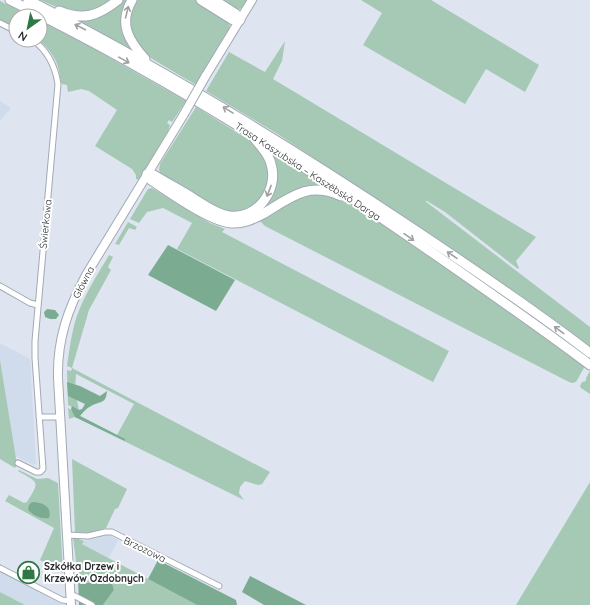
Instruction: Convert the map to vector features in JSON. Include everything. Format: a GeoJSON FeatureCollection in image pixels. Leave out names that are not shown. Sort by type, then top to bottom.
{"type":"FeatureCollection","features":[{"type":"Feature","properties":{"kind":"highway","name":"Trasa Kaszubska – Kaszëbskô Darga"},"geometry":{"type":"LineString","coordinates":[[10,0],[123,60],[249,132],[316,174],[377,214],[590,365]]}},
{"type":"Feature","properties":{"kind":"highway","name":"Trasa Kaszubska – Kaszëbskô Darga"},"geometry":{"type":"LineString","coordinates":[[29,0],[151,66],[229,111],[321,168],[459,260],[590,353]]}},
{"type":"Feature","properties":{"kind":"highway"},"geometry":{"type":"LineString","coordinates":[[29,0],[66,14],[83,17],[103,11],[118,0]]}},
{"type":"Feature","properties":{"kind":"highway"},"geometry":{"type":"LineString","coordinates":[[132,0],[126,16],[127,32],[133,44],[151,66]]}},
{"type":"Feature","properties":{"kind":"highway"},"geometry":{"type":"LineString","coordinates":[[201,0],[233,20],[240,20]]}},
{"type":"Feature","properties":{"kind":"highway"},"geometry":{"type":"LineString","coordinates":[[214,0],[236,14],[240,20]]}},
{"type":"Feature","properties":{"kind":"highway"},"geometry":{"type":"LineString","coordinates":[[147,174],[154,175],[217,212],[235,216],[246,214],[257,208],[262,203],[269,192],[273,179],[270,159],[267,153],[249,132]]}},
{"type":"Feature","properties":{"kind":"highway"},"geometry":{"type":"LineString","coordinates":[[147,174],[155,183],[208,215],[227,222],[239,223],[250,220],[298,193],[312,190],[332,192],[377,214]]}},
{"type":"Feature","properties":{"kind":"main road","name":"Główna"},"geometry":{"type":"LineString","coordinates":[[71,600],[66,535],[58,364],[61,339],[66,317],[76,293],[86,275],[252,0]]}},
{"type":"Feature","properties":{"kind":"street","name":"Świerkowa"},"geometry":{"type":"LineString","coordinates":[[18,463],[36,472],[40,472],[43,468],[35,358],[38,305],[58,84],[56,70],[52,60],[42,48]]}},
{"type":"Feature","properties":{"kind":"street"},"geometry":{"type":"LineString","coordinates":[[0,286],[30,303],[38,305]]}},
{"type":"Feature","properties":{"kind":"street"},"geometry":{"type":"LineString","coordinates":[[39,417],[60,417]]}},
{"type":"Feature","properties":{"kind":"street","name":"Brzozowa"},"geometry":{"type":"LineString","coordinates":[[66,535],[88,536],[112,532],[219,586]]}},
{"type":"Feature","properties":{"kind":"street"},"geometry":{"type":"LineString","coordinates":[[0,568],[62,600],[71,600],[75,596],[92,605]]}},
{"type":"Feature","properties":{"kind":"shaded area"},"geometry":{"type":"Polygon","coordinates":[[[0,101],[11,108],[0,121],[0,101]]]}},
{"type":"Feature","properties":{"kind":"shaded area"},"geometry":{"type":"Polygon","coordinates":[[[0,343],[30,359],[36,464],[33,465],[16,456],[0,360],[0,343]]]}},
{"type":"Feature","properties":{"kind":"shaded area"},"geometry":{"type":"Polygon","coordinates":[[[109,535],[118,540],[109,558],[82,544],[84,541],[109,535]]]}},
{"type":"Feature","properties":{"kind":"shaded area"},"geometry":{"type":"Polygon","coordinates":[[[0,571],[63,605],[25,605],[0,592],[0,571]]]}},
{"type":"Feature","properties":{"kind":"green space"},"geometry":{"type":"Polygon","coordinates":[[[40,0],[114,0],[97,11],[68,12],[40,0]]]}},
{"type":"Feature","properties":{"kind":"green space"},"geometry":{"type":"Polygon","coordinates":[[[122,0],[128,0],[126,39],[131,49],[76,20],[122,0]]]}},
{"type":"Feature","properties":{"kind":"green space"},"geometry":{"type":"Polygon","coordinates":[[[135,0],[196,0],[229,21],[230,29],[196,85],[144,54],[128,27],[131,6],[135,0]]]}},
{"type":"Feature","properties":{"kind":"green space"},"geometry":{"type":"Polygon","coordinates":[[[218,0],[249,0],[244,7],[237,10],[218,0]]]}},
{"type":"Feature","properties":{"kind":"green space"},"geometry":{"type":"Polygon","coordinates":[[[361,0],[431,0],[539,65],[525,92],[486,69],[465,104],[363,45],[382,13],[361,0]]]}},
{"type":"Feature","properties":{"kind":"green space"},"geometry":{"type":"Polygon","coordinates":[[[0,1],[14,8],[8,8],[8,24],[0,20],[0,1]]]}},
{"type":"Feature","properties":{"kind":"green space"},"geometry":{"type":"Polygon","coordinates":[[[48,25],[87,45],[186,101],[172,122],[169,120],[167,123],[170,125],[168,131],[139,180],[136,179],[136,175],[132,169],[95,146],[117,110],[89,91],[81,89],[68,92],[67,85],[62,84],[61,82],[58,67],[47,48],[48,25]]]}},
{"type":"Feature","properties":{"kind":"green space"},"geometry":{"type":"Polygon","coordinates":[[[285,41],[282,61],[273,79],[536,237],[516,261],[519,268],[518,269],[445,212],[425,201],[590,327],[590,349],[423,230],[276,133],[206,91],[229,52],[265,72],[285,41]]]}},
{"type":"Feature","properties":{"kind":"green space"},"geometry":{"type":"Polygon","coordinates":[[[196,107],[254,143],[266,158],[270,180],[258,204],[239,213],[221,211],[160,173],[160,164],[196,107]]]}},
{"type":"Feature","properties":{"kind":"green space"},"geometry":{"type":"Polygon","coordinates":[[[268,149],[328,187],[320,187],[241,220],[228,218],[269,199],[268,149]]]}},
{"type":"Feature","properties":{"kind":"green space"},"geometry":{"type":"Polygon","coordinates":[[[152,188],[210,223],[225,229],[222,232],[449,351],[433,382],[177,249],[192,223],[163,208],[147,212],[139,223],[130,219],[148,189],[152,188]]]}},
{"type":"Feature","properties":{"kind":"green space"},"geometry":{"type":"Polygon","coordinates":[[[307,193],[341,198],[354,205],[536,330],[585,366],[576,382],[569,382],[265,226],[258,219],[307,193]]]}},
{"type":"Feature","properties":{"kind":"green space"},"geometry":{"type":"Polygon","coordinates":[[[128,222],[137,227],[135,230],[129,228],[119,245],[115,244],[128,222]]]}},
{"type":"Feature","properties":{"kind":"green space"},"geometry":{"type":"Polygon","coordinates":[[[168,245],[235,280],[216,311],[148,275],[168,245]]]}},
{"type":"Feature","properties":{"kind":"green space"},"geometry":{"type":"Polygon","coordinates":[[[109,255],[113,257],[108,267],[111,270],[89,310],[72,368],[67,366],[77,315],[90,287],[109,255]]]}},
{"type":"Feature","properties":{"kind":"green space"},"geometry":{"type":"Polygon","coordinates":[[[47,309],[55,310],[59,315],[56,319],[45,317],[44,312],[47,309]]]}},
{"type":"Feature","properties":{"kind":"green space"},"geometry":{"type":"Polygon","coordinates":[[[0,360],[17,464],[15,468],[0,459],[0,360]]]}},
{"type":"Feature","properties":{"kind":"green space"},"geometry":{"type":"Polygon","coordinates":[[[72,368],[270,472],[262,484],[258,485],[245,481],[240,487],[239,493],[244,500],[75,417],[69,419],[68,408],[80,416],[117,435],[134,404],[76,374],[75,390],[79,410],[68,405],[67,370],[71,371],[72,368]]]}},
{"type":"Feature","properties":{"kind":"green space"},"geometry":{"type":"Polygon","coordinates":[[[590,371],[590,394],[580,386],[582,382],[586,381],[590,371]]]}},
{"type":"Feature","properties":{"kind":"green space"},"geometry":{"type":"Polygon","coordinates":[[[67,382],[80,386],[100,396],[107,391],[105,400],[89,407],[80,416],[125,439],[125,441],[75,417],[71,409],[72,406],[79,410],[82,409],[85,404],[68,396],[67,382]]]}},
{"type":"Feature","properties":{"kind":"green space"},"geometry":{"type":"Polygon","coordinates":[[[72,459],[127,489],[106,528],[89,533],[75,532],[72,459]]]}},
{"type":"Feature","properties":{"kind":"green space"},"geometry":{"type":"Polygon","coordinates":[[[19,470],[37,479],[48,478],[58,483],[63,573],[40,560],[54,528],[5,501],[9,495],[24,503],[27,502],[34,490],[34,481],[18,471],[19,470]]]}},
{"type":"Feature","properties":{"kind":"green space"},"geometry":{"type":"Polygon","coordinates":[[[590,482],[590,605],[516,605],[590,482]]]}},
{"type":"Feature","properties":{"kind":"green space"},"geometry":{"type":"Polygon","coordinates":[[[32,502],[42,504],[48,508],[50,514],[49,518],[38,517],[28,510],[29,505],[32,502]]]}},
{"type":"Feature","properties":{"kind":"green space"},"geometry":{"type":"Polygon","coordinates":[[[73,537],[84,541],[82,544],[197,605],[103,605],[114,590],[112,583],[88,583],[78,578],[73,537]]]}},
{"type":"Feature","properties":{"kind":"green space"},"geometry":{"type":"Polygon","coordinates":[[[158,560],[236,600],[237,605],[197,605],[148,579],[158,560]]]}},
{"type":"Feature","properties":{"kind":"green space"},"geometry":{"type":"Polygon","coordinates":[[[250,576],[306,605],[264,605],[242,592],[250,576]]]}},
{"type":"Feature","properties":{"kind":"green space"},"geometry":{"type":"Polygon","coordinates":[[[78,578],[88,583],[112,583],[114,590],[103,605],[79,605],[78,578]]]}},
{"type":"Feature","properties":{"kind":"green space"},"geometry":{"type":"Polygon","coordinates":[[[0,592],[25,605],[0,605],[0,592]]]}},
{"type":"Feature","properties":{"kind":"place","name":"Szkółka Drzew i Krzewów Ozdobnych"},"geometry":{"type":"Point","coordinates":[28,572]}}]}
